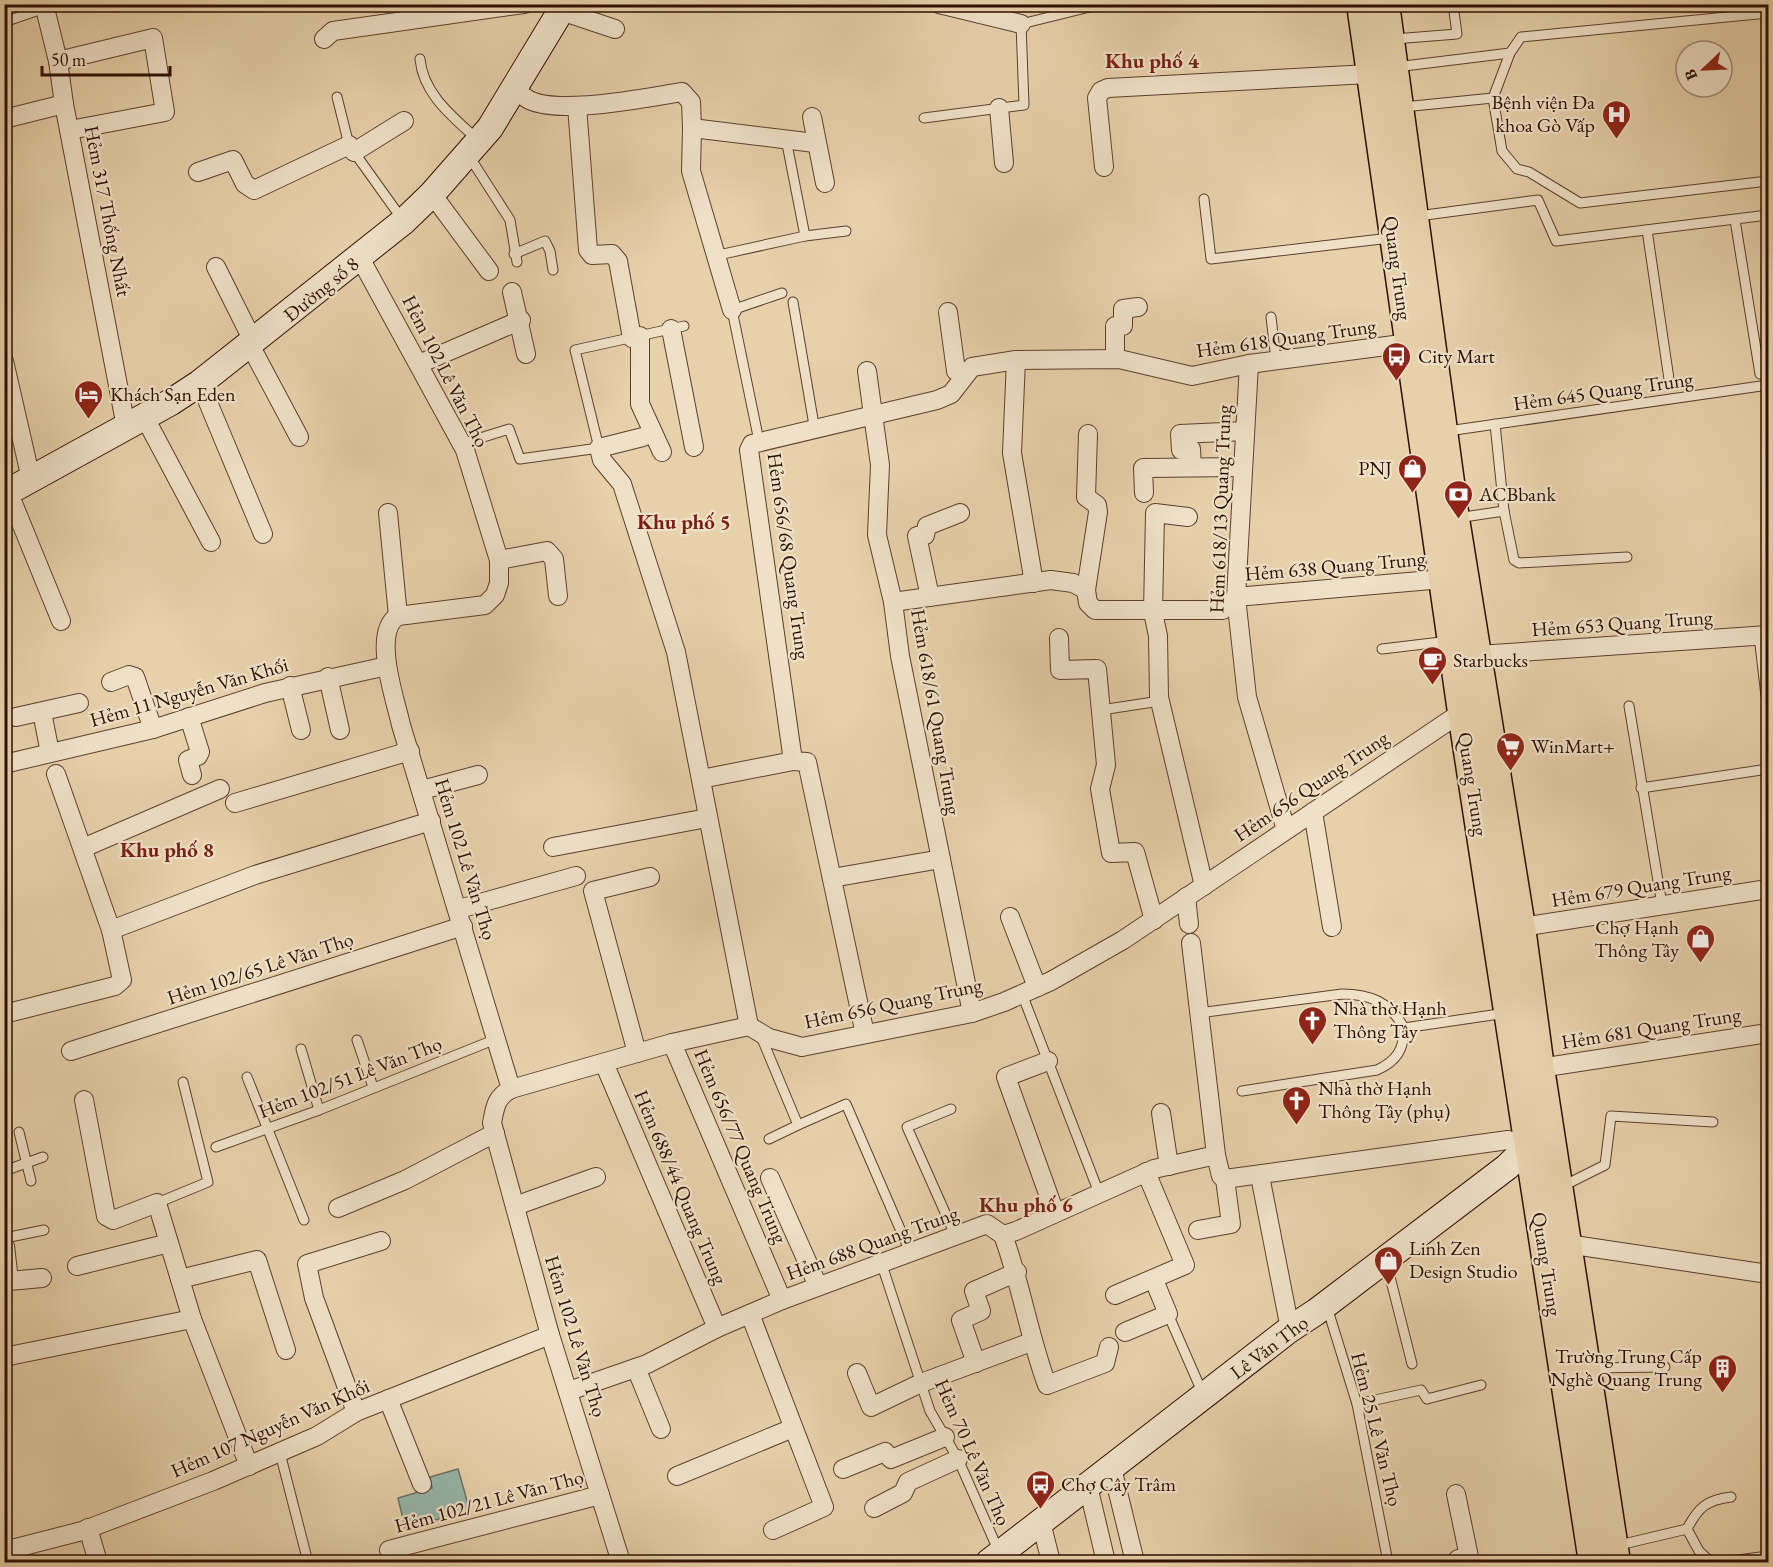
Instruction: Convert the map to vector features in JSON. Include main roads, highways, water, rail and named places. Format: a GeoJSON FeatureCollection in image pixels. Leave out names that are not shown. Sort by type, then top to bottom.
{"type":"FeatureCollection","features":[{"type":"Feature","properties":{"kind":"main road","name":"Quang Trung"},"geometry":{"type":"LineString","coordinates":[[1361,4],[1398,108],[1442,432],[1445,521],[1443,579],[1508,1013],[1539,1139],[1603,1555]]}},
{"type":"Feature","properties":{"kind":"main road","name":"Quang Trung"},"geometry":{"type":"LineString","coordinates":[[1384,4],[1388,40],[1385,71],[1393,237],[1409,343],[1445,521],[1478,655],[1521,927],[1540,1068],[1539,1139],[1558,1188],[1586,1368],[1603,1555]]}},
{"type":"Feature","properties":{"kind":"place","name":"Bệnh viện Đa khoa Gò Vấp"},"geometry":{"type":"Point","coordinates":[1616,140]}},
{"type":"Feature","properties":{"kind":"place","name":"City Mart"},"geometry":{"type":"Point","coordinates":[1397,382]}},
{"type":"Feature","properties":{"kind":"place","name":"Khách Sạn Eden"},"geometry":{"type":"Point","coordinates":[89,420]}},
{"type":"Feature","properties":{"kind":"place","name":"PNJ"},"geometry":{"type":"Point","coordinates":[1413,494]}},
{"type":"Feature","properties":{"kind":"place","name":"ACBbank"},"geometry":{"type":"Point","coordinates":[1458,520]}},
{"type":"Feature","properties":{"kind":"place","name":"Starbucks"},"geometry":{"type":"Point","coordinates":[1432,686]}},
{"type":"Feature","properties":{"kind":"place","name":"WinMart+"},"geometry":{"type":"Point","coordinates":[1510,772]}},
{"type":"Feature","properties":{"kind":"place","name":"Chợ Hạnh Thông Tây"},"geometry":{"type":"Point","coordinates":[1700,964]}},
{"type":"Feature","properties":{"kind":"place","name":"Nhà thờ Hạnh Thông Tây"},"geometry":{"type":"Point","coordinates":[1312,1046]}},
{"type":"Feature","properties":{"kind":"place","name":"Nhà thờ Hạnh Thông Tây (phụ)"},"geometry":{"type":"Point","coordinates":[1297,1126]}},
{"type":"Feature","properties":{"kind":"place","name":"Linh Zen Design Studio"},"geometry":{"type":"Point","coordinates":[1388,1286]}},
{"type":"Feature","properties":{"kind":"place","name":"Trường Trung Cấp Nghề Quang Trung"},"geometry":{"type":"Point","coordinates":[1723,1394]}},
{"type":"Feature","properties":{"kind":"place","name":"Chợ Cây Trâm"},"geometry":{"type":"Point","coordinates":[1040,1510]}},
{"type":"Feature","properties":{"kind":"district","name":"Khu phố 4"},"geometry":{"type":"Point","coordinates":[1152,61]}},
{"type":"Feature","properties":{"kind":"district","name":"Khu phố 5"},"geometry":{"type":"Point","coordinates":[684,522]}},
{"type":"Feature","properties":{"kind":"district","name":"Khu phố 8"},"geometry":{"type":"Point","coordinates":[167,850]}},
{"type":"Feature","properties":{"kind":"district","name":"Khu phố 6"},"geometry":{"type":"Point","coordinates":[1026,1205]}}]}
